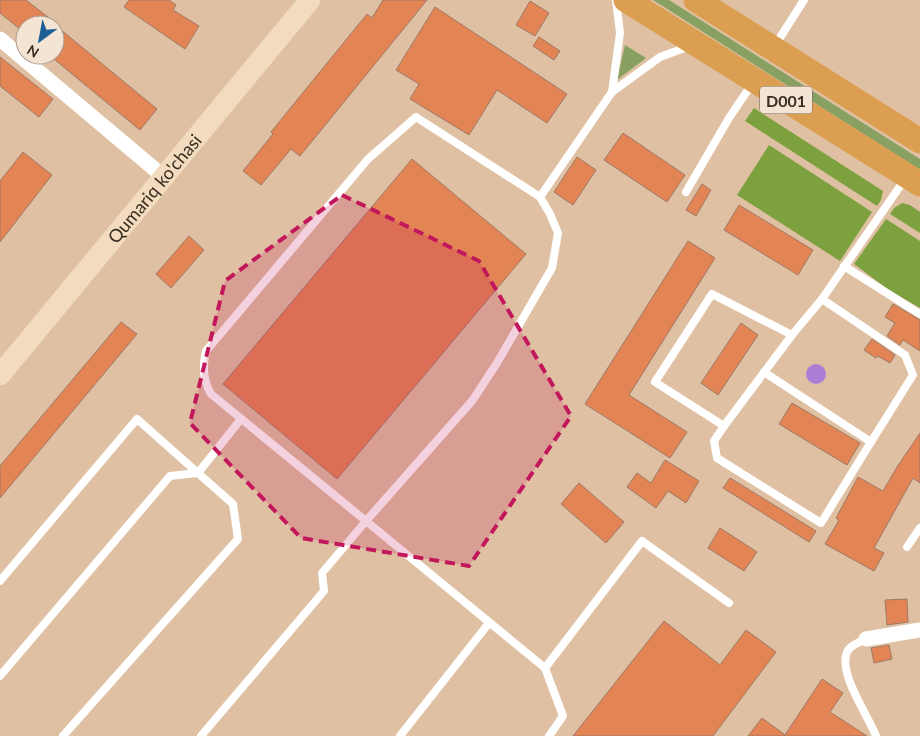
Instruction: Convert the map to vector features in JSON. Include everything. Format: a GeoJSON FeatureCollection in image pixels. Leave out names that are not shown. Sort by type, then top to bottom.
{"type":"FeatureCollection","features":[{"type":"Feature","properties":{"kind":"highway","name":"D001"},"geometry":{"type":"LineString","coordinates":[[626,0],[914,180]]}},
{"type":"Feature","properties":{"kind":"highway","name":"D001"},"geometry":{"type":"LineString","coordinates":[[696,0],[920,141]]}},
{"type":"Feature","properties":{"kind":"main road","name":"Qumariq ko'chasi"},"geometry":{"type":"LineString","coordinates":[[207,114],[292,0]]}},
{"type":"Feature","properties":{"kind":"main road","name":"Qumariq ko'chasi"},"geometry":{"type":"LineString","coordinates":[[0,352],[207,114],[310,0]]}},
{"type":"Feature","properties":{"kind":"main road","name":"Qumariq ko'chasi"},"geometry":{"type":"LineString","coordinates":[[0,375],[158,172]]}},
{"type":"Feature","properties":{"kind":"street"},"geometry":{"type":"LineString","coordinates":[[0,39],[158,172]]}},
{"type":"Feature","properties":{"kind":"street"},"geometry":{"type":"LineString","coordinates":[[866,639],[920,630]]}},
{"type":"Feature","properties":{"kind":"lane"},"geometry":{"type":"LineString","coordinates":[[612,92],[620,33],[616,0]]}},
{"type":"Feature","properties":{"kind":"lane"},"geometry":{"type":"LineString","coordinates":[[773,48],[804,0]]}},
{"type":"Feature","properties":{"kind":"lane"},"geometry":{"type":"LineString","coordinates":[[540,197],[612,92],[660,57],[697,44]]}},
{"type":"Feature","properties":{"kind":"lane"},"geometry":{"type":"LineString","coordinates":[[686,192],[729,118],[754,80]]}},
{"type":"Feature","properties":{"kind":"lane"},"geometry":{"type":"LineString","coordinates":[[201,736],[324,591],[322,573],[366,521],[472,401],[497,363],[552,268],[558,232],[540,197],[416,117],[368,159],[206,351],[203,375],[206,386],[211,394],[366,521],[489,623],[545,668],[563,716],[549,736]]}},
{"type":"Feature","properties":{"kind":"lane"},"geometry":{"type":"LineString","coordinates":[[822,298],[906,355],[913,375],[821,523],[717,458],[714,440],[822,298],[844,266],[914,180]]}},
{"type":"Feature","properties":{"kind":"lane"},"geometry":{"type":"LineString","coordinates":[[844,266],[920,314]]}},
{"type":"Feature","properties":{"kind":"lane"},"geometry":{"type":"LineString","coordinates":[[724,426],[655,382],[712,294],[792,335]]}},
{"type":"Feature","properties":{"kind":"lane"},"geometry":{"type":"LineString","coordinates":[[764,372],[871,442]]}},
{"type":"Feature","properties":{"kind":"lane"},"geometry":{"type":"LineString","coordinates":[[0,581],[137,419],[233,504],[238,539],[63,736]]}},
{"type":"Feature","properties":{"kind":"lane"},"geometry":{"type":"LineString","coordinates":[[0,676],[170,476],[198,473],[241,419]]}},
{"type":"Feature","properties":{"kind":"lane"},"geometry":{"type":"LineString","coordinates":[[906,547],[920,528]]}},
{"type":"Feature","properties":{"kind":"lane"},"geometry":{"type":"LineString","coordinates":[[545,668],[642,541],[729,603]]}},
{"type":"Feature","properties":{"kind":"lane"},"geometry":{"type":"LineString","coordinates":[[400,736],[489,623]]}},
{"type":"Feature","properties":{"kind":"lane"},"geometry":{"type":"LineString","coordinates":[[866,639],[851,646],[847,652],[847,673],[876,736]]}},
{"type":"Feature","properties":{"kind":"highlighted area"},"geometry":{"type":"Polygon","coordinates":[[[342,195],[479,261],[571,416],[469,566],[301,538],[190,423],[225,281],[342,195]]]}},
{"type":"Feature","properties":{"kind":"green space"},"geometry":{"type":"Polygon","coordinates":[[[653,0],[669,0],[920,159],[920,170],[653,0]]]}},
{"type":"Feature","properties":{"kind":"green space"},"geometry":{"type":"Polygon","coordinates":[[[625,45],[646,58],[617,80],[625,45]]]}},
{"type":"Feature","properties":{"kind":"green space"},"geometry":{"type":"Polygon","coordinates":[[[754,108],[883,191],[877,206],[745,121],[754,108]]]}},
{"type":"Feature","properties":{"kind":"green space"},"geometry":{"type":"Polygon","coordinates":[[[769,145],[872,212],[840,261],[737,195],[769,145]]]}},
{"type":"Feature","properties":{"kind":"green space"},"geometry":{"type":"Polygon","coordinates":[[[902,203],[910,205],[920,212],[920,233],[890,214],[894,208],[902,203]]]}},
{"type":"Feature","properties":{"kind":"green space"},"geometry":{"type":"Polygon","coordinates":[[[886,219],[920,241],[920,308],[889,290],[854,264],[886,219]]]}},
{"type":"Feature","properties":{"kind":"shaded area"},"geometry":{"type":"Polygon","coordinates":[[[816,364],[823,367],[826,374],[823,381],[816,384],[809,381],[806,374],[809,367],[816,364]]]}},
{"type":"Feature","properties":{"kind":"building"},"geometry":{"type":"Polygon","coordinates":[[[0,0],[26,0],[45,15],[15,15],[15,25],[0,13],[0,0]]]}},
{"type":"Feature","properties":{"kind":"building"},"geometry":{"type":"Polygon","coordinates":[[[129,0],[169,0],[176,5],[173,10],[199,26],[185,49],[124,7],[129,0]]]}},
{"type":"Feature","properties":{"kind":"building"},"geometry":{"type":"Polygon","coordinates":[[[383,0],[427,0],[300,156],[291,149],[261,185],[243,171],[273,134],[271,132],[367,14],[372,18],[383,0]]]}},
{"type":"Feature","properties":{"kind":"building"},"geometry":{"type":"Polygon","coordinates":[[[530,1],[549,13],[535,36],[516,25],[530,1]]]}},
{"type":"Feature","properties":{"kind":"building"},"geometry":{"type":"Polygon","coordinates":[[[435,7],[567,94],[547,123],[497,90],[469,135],[410,99],[419,84],[396,70],[435,7]]]}},
{"type":"Feature","properties":{"kind":"building"},"geometry":{"type":"Polygon","coordinates":[[[65,33],[157,109],[140,130],[61,65],[65,65],[65,33]]]}},
{"type":"Feature","properties":{"kind":"building"},"geometry":{"type":"Polygon","coordinates":[[[539,37],[560,51],[554,60],[533,46],[539,37]]]}},
{"type":"Feature","properties":{"kind":"building"},"geometry":{"type":"Polygon","coordinates":[[[0,57],[53,99],[39,117],[0,86],[0,57]]]}},
{"type":"Feature","properties":{"kind":"building"},"geometry":{"type":"Polygon","coordinates":[[[623,133],[685,175],[667,202],[604,160],[623,133]]]}},
{"type":"Feature","properties":{"kind":"building"},"geometry":{"type":"Polygon","coordinates":[[[23,152],[52,175],[0,242],[0,181],[23,152]]]}},
{"type":"Feature","properties":{"kind":"building"},"geometry":{"type":"Polygon","coordinates":[[[577,157],[596,170],[573,205],[554,192],[577,157]]]}},
{"type":"Feature","properties":{"kind":"building"},"geometry":{"type":"Polygon","coordinates":[[[412,159],[526,254],[337,479],[223,384],[412,159]]]}},
{"type":"Feature","properties":{"kind":"building"},"geometry":{"type":"Polygon","coordinates":[[[702,184],[711,190],[696,216],[686,210],[702,184]]]}},
{"type":"Feature","properties":{"kind":"building"},"geometry":{"type":"Polygon","coordinates":[[[739,205],[813,250],[798,275],[724,230],[739,205]]]}},
{"type":"Feature","properties":{"kind":"building"},"geometry":{"type":"Polygon","coordinates":[[[189,236],[204,250],[171,288],[156,274],[189,236]]]}},
{"type":"Feature","properties":{"kind":"building"},"geometry":{"type":"Polygon","coordinates":[[[688,241],[715,258],[629,395],[687,432],[670,458],[585,404],[688,241]]]}},
{"type":"Feature","properties":{"kind":"building"},"geometry":{"type":"Polygon","coordinates":[[[893,304],[920,320],[920,351],[903,340],[900,345],[887,336],[895,323],[885,317],[893,304]]]}},
{"type":"Feature","properties":{"kind":"building"},"geometry":{"type":"Polygon","coordinates":[[[121,322],[137,334],[0,498],[0,466],[121,322]]]}},
{"type":"Feature","properties":{"kind":"building"},"geometry":{"type":"Polygon","coordinates":[[[741,323],[758,335],[718,395],[701,383],[741,323]]]}},
{"type":"Feature","properties":{"kind":"building"},"geometry":{"type":"Polygon","coordinates":[[[872,339],[895,355],[890,363],[878,356],[876,358],[864,350],[872,339]]]}},
{"type":"Feature","properties":{"kind":"building"},"geometry":{"type":"Polygon","coordinates":[[[792,403],[860,443],[847,465],[779,424],[792,403]]]}},
{"type":"Feature","properties":{"kind":"building"},"geometry":{"type":"Polygon","coordinates":[[[920,433],[920,483],[913,478],[874,548],[884,553],[874,571],[825,544],[839,520],[836,518],[858,477],[883,491],[920,433]]]}},
{"type":"Feature","properties":{"kind":"building"},"geometry":{"type":"Polygon","coordinates":[[[665,460],[699,481],[686,503],[668,491],[656,508],[627,487],[637,473],[651,483],[665,460]]]}},
{"type":"Feature","properties":{"kind":"building"},"geometry":{"type":"Polygon","coordinates":[[[730,478],[816,531],[809,542],[723,488],[730,478]]]}},
{"type":"Feature","properties":{"kind":"building"},"geometry":{"type":"Polygon","coordinates":[[[579,483],[624,522],[606,543],[561,504],[579,483]]]}},
{"type":"Feature","properties":{"kind":"building"},"geometry":{"type":"Polygon","coordinates":[[[720,528],[757,552],[744,571],[708,548],[720,528]]]}},
{"type":"Feature","properties":{"kind":"building"},"geometry":{"type":"Polygon","coordinates":[[[907,599],[908,622],[887,625],[885,600],[907,599]]]}},
{"type":"Feature","properties":{"kind":"building"},"geometry":{"type":"Polygon","coordinates":[[[664,621],[720,665],[746,630],[776,652],[713,736],[573,736],[664,621]]]}},
{"type":"Feature","properties":{"kind":"building"},"geometry":{"type":"Polygon","coordinates":[[[889,645],[892,659],[874,663],[871,648],[889,645]]]}},
{"type":"Feature","properties":{"kind":"building"},"geometry":{"type":"Polygon","coordinates":[[[822,679],[843,693],[830,712],[867,736],[748,736],[762,718],[785,735],[822,679]]]}}]}
